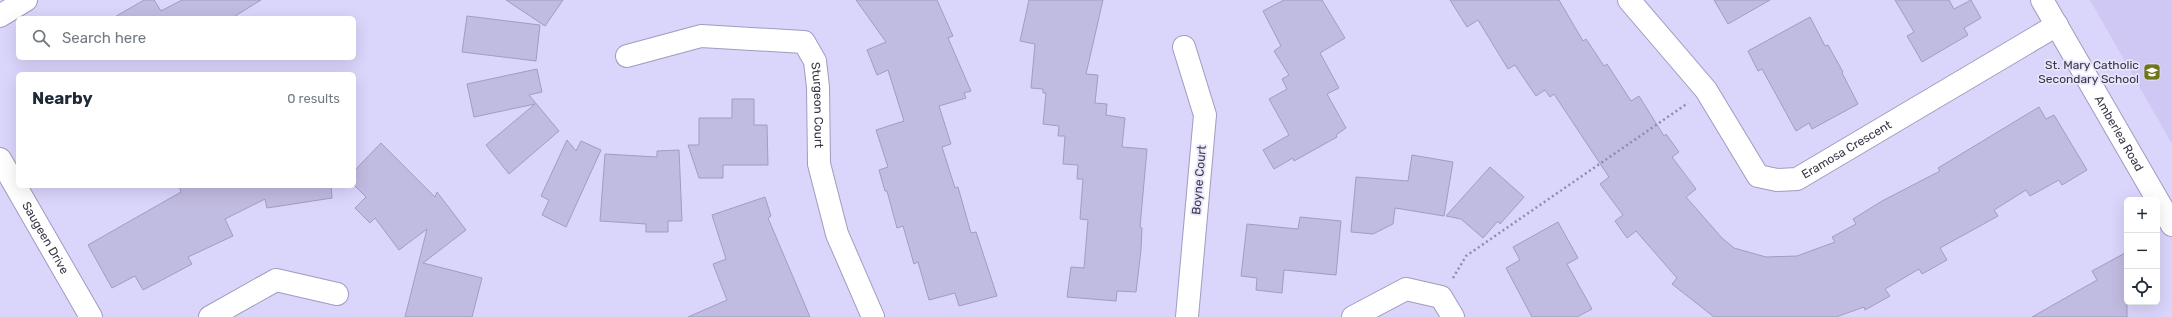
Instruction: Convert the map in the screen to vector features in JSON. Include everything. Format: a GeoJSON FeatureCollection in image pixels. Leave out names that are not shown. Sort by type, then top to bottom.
{"type":"FeatureCollection","features":[{"type":"Feature","properties":{"kind":"street"},"geometry":{"type":"LineString","coordinates":[[0,16],[26,0]]}},
{"type":"Feature","properties":{"kind":"street","name":"Eramosa Crescent"},"geometry":{"type":"LineString","coordinates":[[1629,0],[1706,90],[1758,176],[1777,180],[1797,179],[2057,25]]}},
{"type":"Feature","properties":{"kind":"street","name":"Amberlea Road"},"geometry":{"type":"LineString","coordinates":[[2042,0],[2172,225]]}},
{"type":"Feature","properties":{"kind":"street","name":"Sturgeon Court"},"geometry":{"type":"LineString","coordinates":[[627,56],[702,36],[804,42],[815,61],[818,87],[819,164],[837,234],[873,317]]}},
{"type":"Feature","properties":{"kind":"street","name":"Boyne Court"},"geometry":{"type":"LineString","coordinates":[[1184,47],[1205,114],[1187,317]]}},
{"type":"Feature","properties":{"kind":"street","name":"Saugeen Drive"},"geometry":{"type":"LineString","coordinates":[[0,159],[16,187]]}},
{"type":"Feature","properties":{"kind":"street","name":"Saugeen Drive"},"geometry":{"type":"LineString","coordinates":[[17,188],[90,317]]}},
{"type":"Feature","properties":{"kind":"street"},"geometry":{"type":"LineString","coordinates":[[210,317],[276,280],[337,294]]}},
{"type":"Feature","properties":{"kind":"street"},"geometry":{"type":"LineString","coordinates":[[1353,317],[1406,288],[1441,298],[1453,317]]}},
{"type":"Feature","properties":{"kind":"path"},"geometry":{"type":"LineString","coordinates":[[1441,298],[1466,256],[1706,90]]}},
{"type":"Feature","properties":{"kind":"shaded area","name":"St. Mary Catholic Secondary School"},"geometry":{"type":"Polygon","coordinates":[[[2090,0],[2172,0],[2172,144],[2090,0]]]}},
{"type":"Feature","properties":{"kind":"building"},"geometry":{"type":"Polygon","coordinates":[[[144,0],[154,0],[161,11],[182,0],[261,0],[235,16],[116,16],[144,0]]]}},
{"type":"Feature","properties":{"kind":"building"},"geometry":{"type":"Polygon","coordinates":[[[506,0],[563,0],[545,26],[506,0]]]}},
{"type":"Feature","properties":{"kind":"building"},"geometry":{"type":"Polygon","coordinates":[[[856,0],[937,0],[953,36],[948,38],[971,91],[964,93],[966,98],[939,106],[951,144],[942,147],[955,188],[958,187],[971,233],[976,232],[997,296],[959,306],[955,293],[929,300],[918,262],[914,264],[903,226],[897,228],[887,191],[885,191],[879,170],[888,167],[876,130],[904,121],[888,70],[877,75],[867,50],[886,42],[856,0]]]}},
{"type":"Feature","properties":{"kind":"building"},"geometry":{"type":"Polygon","coordinates":[[[1029,0],[1103,0],[1086,74],[1098,75],[1095,103],[1107,104],[1106,115],[1125,118],[1122,147],[1147,149],[1140,227],[1142,228],[1141,250],[1136,292],[1117,291],[1116,301],[1067,297],[1071,267],[1084,268],[1088,220],[1080,219],[1083,179],[1077,179],[1078,165],[1063,164],[1065,136],[1058,136],[1059,126],[1043,124],[1046,93],[1043,93],[1043,89],[1031,88],[1035,44],[1020,41],[1029,0]]]}},
{"type":"Feature","properties":{"kind":"building"},"geometry":{"type":"Polygon","coordinates":[[[1284,0],[1322,0],[1345,38],[1320,53],[1339,88],[1327,94],[1346,128],[1336,135],[1337,137],[1294,161],[1293,158],[1274,169],[1263,150],[1289,135],[1269,99],[1287,89],[1282,79],[1289,75],[1274,51],[1281,46],[1263,11],[1284,0]]]}},
{"type":"Feature","properties":{"kind":"building"},"geometry":{"type":"Polygon","coordinates":[[[1450,0],[1559,0],[1583,41],[1586,39],[1604,66],[1607,64],[1631,101],[1639,96],[1664,136],[1666,134],[1679,152],[1672,157],[1696,189],[1686,197],[1722,238],[1734,248],[1766,257],[1797,256],[1835,242],[1832,237],[1856,224],[1853,219],[1882,201],[1940,171],[1938,168],[2039,107],[2046,119],[2054,115],[2087,170],[2062,185],[2059,180],[2030,196],[2026,190],[1994,210],[1998,216],[1940,248],[1947,260],[1922,274],[1919,269],[1885,289],[1890,296],[1865,310],[1864,307],[1836,317],[1714,317],[1672,284],[1677,278],[1636,231],[1627,238],[1615,221],[1623,215],[1600,184],[1609,177],[1554,94],[1550,97],[1545,90],[1536,96],[1515,65],[1508,69],[1478,20],[1467,27],[1450,0]]]}},
{"type":"Feature","properties":{"kind":"building"},"geometry":{"type":"Polygon","coordinates":[[[1714,0],[1770,0],[1728,24],[1714,0]]]}},
{"type":"Feature","properties":{"kind":"building"},"geometry":{"type":"Polygon","coordinates":[[[1895,0],[1949,0],[1954,9],[1971,0],[1981,18],[1964,28],[1968,35],[1922,62],[1907,36],[1914,32],[1895,0]]]}},
{"type":"Feature","properties":{"kind":"building"},"geometry":{"type":"Polygon","coordinates":[[[467,16],[540,25],[536,61],[462,52],[467,16]]]}},
{"type":"Feature","properties":{"kind":"building"},"geometry":{"type":"Polygon","coordinates":[[[1810,17],[1825,46],[1828,45],[1843,72],[1842,73],[1858,104],[1812,129],[1809,123],[1796,131],[1762,69],[1758,71],[1748,51],[1810,17]]]}},
{"type":"Feature","properties":{"kind":"building"},"geometry":{"type":"Polygon","coordinates":[[[537,69],[542,92],[529,95],[559,131],[509,174],[486,145],[535,104],[474,117],[467,84],[537,69]]]}},
{"type":"Feature","properties":{"kind":"building"},"geometry":{"type":"Polygon","coordinates":[[[732,99],[754,99],[754,125],[767,125],[768,165],[723,165],[723,178],[699,178],[688,145],[699,145],[699,118],[732,118],[732,99]]]}},
{"type":"Feature","properties":{"kind":"building"},"geometry":{"type":"Polygon","coordinates":[[[567,140],[576,151],[581,141],[601,150],[566,227],[542,215],[549,200],[541,196],[567,140]]]}},
{"type":"Feature","properties":{"kind":"building"},"geometry":{"type":"Polygon","coordinates":[[[381,143],[435,197],[437,192],[466,230],[423,263],[482,278],[472,317],[405,317],[427,229],[399,250],[375,218],[370,223],[355,208],[366,197],[356,187],[356,169],[381,143]]]}},
{"type":"Feature","properties":{"kind":"building"},"geometry":{"type":"Polygon","coordinates":[[[679,150],[682,221],[668,221],[668,232],[646,232],[646,224],[600,221],[605,154],[657,157],[657,151],[679,150]]]}},
{"type":"Feature","properties":{"kind":"building"},"geometry":{"type":"Polygon","coordinates":[[[1412,155],[1453,162],[1444,216],[1395,208],[1393,224],[1373,234],[1351,232],[1356,177],[1408,181],[1412,155]]]}},
{"type":"Feature","properties":{"kind":"building"},"geometry":{"type":"Polygon","coordinates":[[[1490,167],[1524,197],[1500,224],[1498,221],[1483,238],[1461,219],[1446,216],[1490,167]]]}},
{"type":"Feature","properties":{"kind":"building"},"geometry":{"type":"Polygon","coordinates":[[[180,188],[331,188],[332,198],[267,208],[265,199],[225,219],[233,236],[188,257],[192,264],[143,290],[135,276],[112,288],[88,245],[181,192],[180,188]]]}},
{"type":"Feature","properties":{"kind":"building"},"geometry":{"type":"Polygon","coordinates":[[[765,197],[771,216],[768,218],[810,317],[688,317],[727,300],[713,264],[726,259],[712,215],[765,197]]]}},
{"type":"Feature","properties":{"kind":"building"},"geometry":{"type":"Polygon","coordinates":[[[1300,217],[1341,221],[1336,275],[1284,270],[1282,293],[1256,290],[1257,278],[1241,276],[1247,224],[1298,229],[1300,217]]]}},
{"type":"Feature","properties":{"kind":"building"},"geometry":{"type":"Polygon","coordinates":[[[1558,222],[1578,258],[1567,264],[1592,309],[1577,317],[1532,317],[1506,268],[1520,260],[1513,247],[1558,222]]]}},
{"type":"Feature","properties":{"kind":"building"},"geometry":{"type":"Polygon","coordinates":[[[2124,254],[2124,305],[2127,305],[2127,317],[2032,317],[2097,280],[2092,271],[2124,254]]]}},
{"type":"Feature","properties":{"kind":"place","name":"St. Mary Catholic Secondary School"},"geometry":{"type":"Point","coordinates":[2152,72]}}]}
